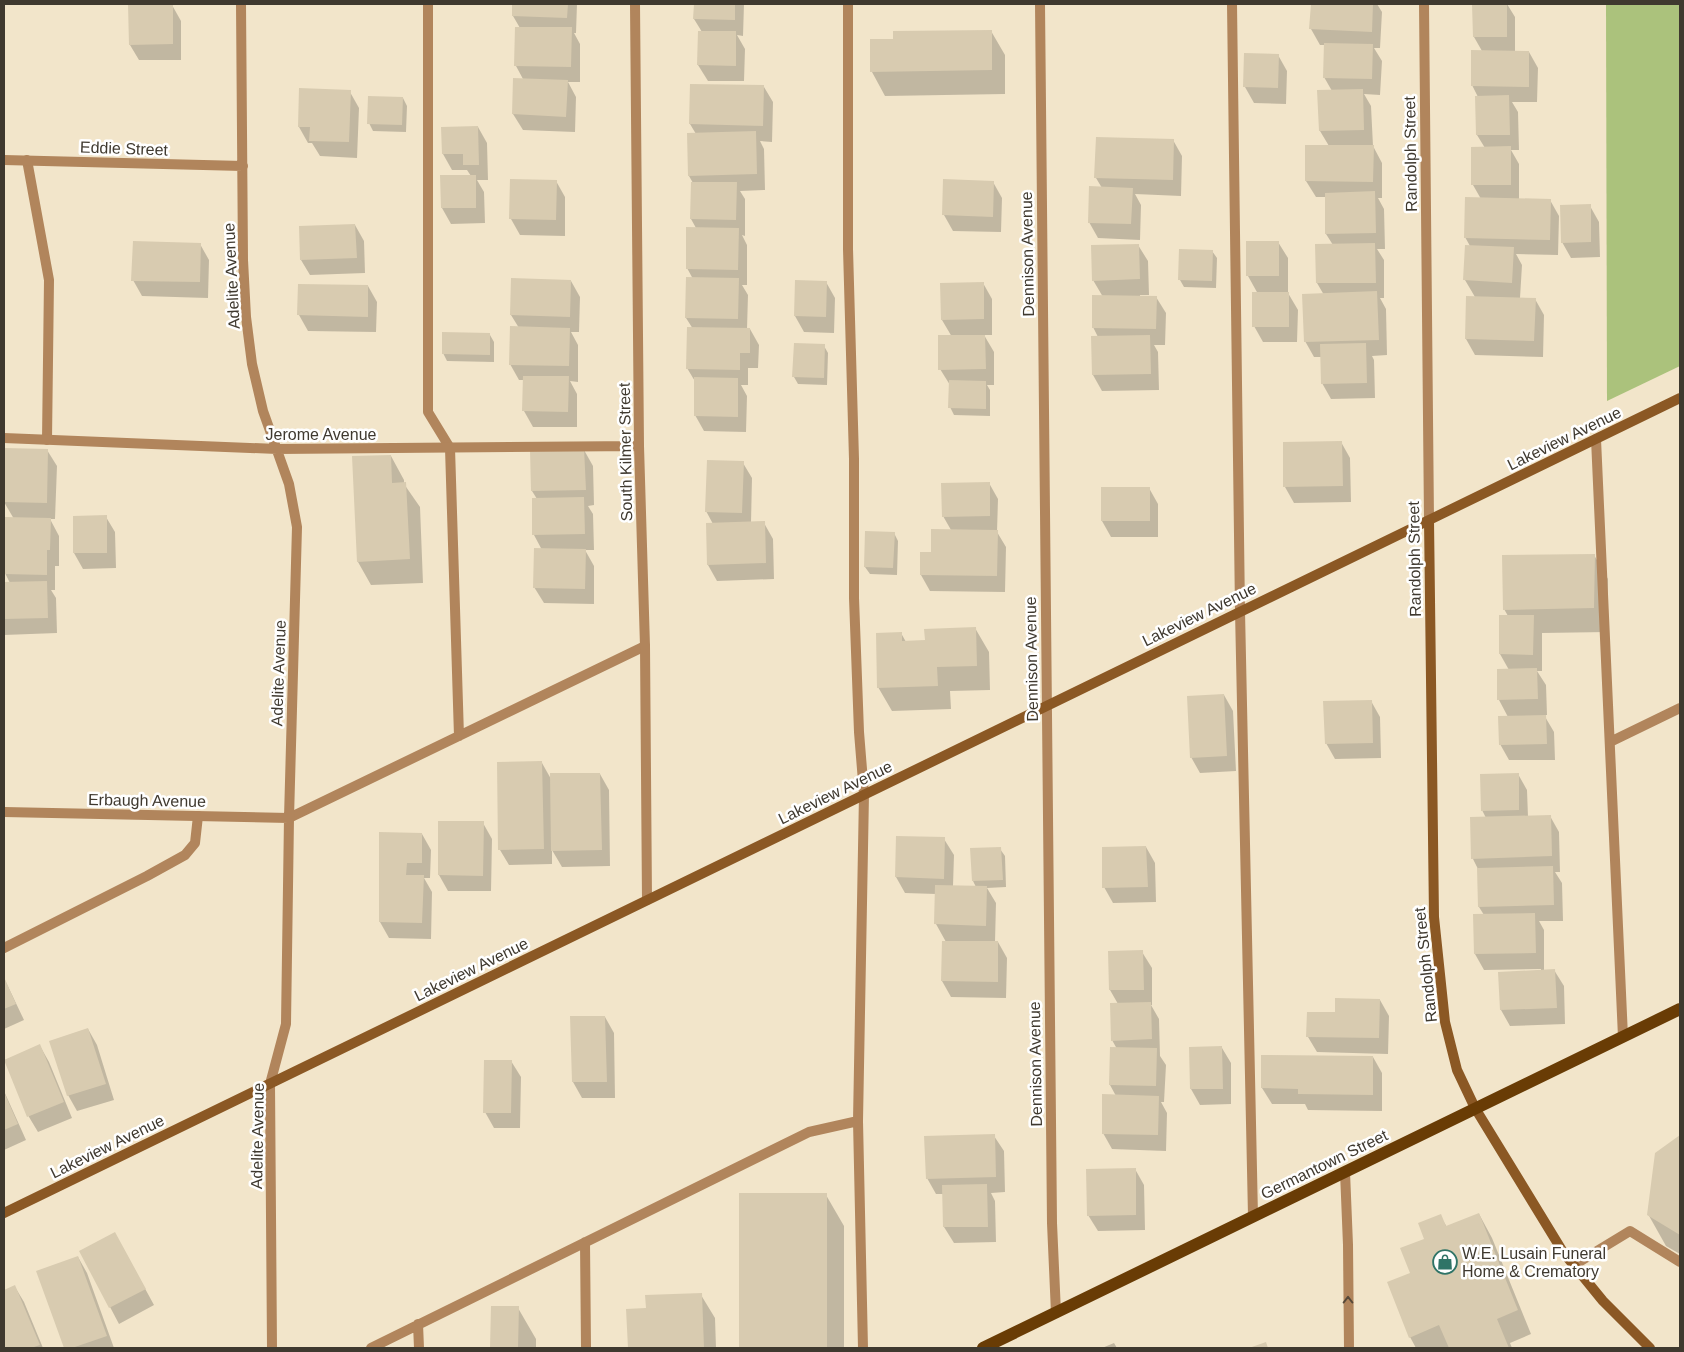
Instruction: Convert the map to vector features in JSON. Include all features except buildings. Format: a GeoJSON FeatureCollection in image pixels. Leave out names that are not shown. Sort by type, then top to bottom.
{"type":"FeatureCollection","features":[{"type":"Feature","properties":{"kind":"main road","name":"Germantown Street"},"geometry":{"type":"LineString","coordinates":[[983,1348],[1680,1009]]}},
{"type":"Feature","properties":{"kind":"street","name":"Adelite Avenue"},"geometry":{"type":"LineString","coordinates":[[241,4],[243,260],[247,326],[254,373],[263,411],[289,484],[297,527],[289,818],[286,1024],[270,1084],[272,1348]]}},
{"type":"Feature","properties":{"kind":"street"},"geometry":{"type":"LineString","coordinates":[[428,4],[428,412],[450,448],[459,736]]}},
{"type":"Feature","properties":{"kind":"street","name":"South Kilmer Street"},"geometry":{"type":"LineString","coordinates":[[635,4],[639,446],[645,646],[647,900]]}},
{"type":"Feature","properties":{"kind":"street"},"geometry":{"type":"LineString","coordinates":[[848,4],[848,249],[854,459],[854,598],[859,732],[864,794],[858,1121],[863,1348]]}},
{"type":"Feature","properties":{"kind":"street","name":"Dennison Avenue"},"geometry":{"type":"LineString","coordinates":[[1040,4],[1052,1223],[1056,1313]]}},
{"type":"Feature","properties":{"kind":"street"},"geometry":{"type":"LineString","coordinates":[[1232,4],[1240,611],[1254,1216]]}},
{"type":"Feature","properties":{"kind":"street","name":"Randolph Street"},"geometry":{"type":"LineString","coordinates":[[1424,4],[1434,917],[1445,1022],[1457,1070],[1475,1108],[1563,1252],[1603,1301],[1650,1348]]}},
{"type":"Feature","properties":{"kind":"street","name":"Eddie Street"},"geometry":{"type":"LineString","coordinates":[[4,160],[242,166]]}},
{"type":"Feature","properties":{"kind":"street"},"geometry":{"type":"LineString","coordinates":[[27,160],[49,280],[47,440]]}},
{"type":"Feature","properties":{"kind":"street","name":"Lakeview Avenue"},"geometry":{"type":"LineString","coordinates":[[4,1213],[1680,398]]}},
{"type":"Feature","properties":{"kind":"street","name":"Jerome Avenue"},"geometry":{"type":"LineString","coordinates":[[4,438],[277,450],[639,446]]}},
{"type":"Feature","properties":{"kind":"street"},"geometry":{"type":"LineString","coordinates":[[1596,439],[1623,1037]]}},
{"type":"Feature","properties":{"kind":"street"},"geometry":{"type":"LineString","coordinates":[[289,818],[645,646]]}},
{"type":"Feature","properties":{"kind":"street"},"geometry":{"type":"LineString","coordinates":[[1610,742],[1680,708]]}},
{"type":"Feature","properties":{"kind":"street","name":"Erbaugh Avenue"},"geometry":{"type":"LineString","coordinates":[[4,812],[289,818]]}},
{"type":"Feature","properties":{"kind":"street"},"geometry":{"type":"LineString","coordinates":[[4,948],[185,855],[194,843],[198,816]]}},
{"type":"Feature","properties":{"kind":"street"},"geometry":{"type":"LineString","coordinates":[[371,1348],[809,1132],[858,1121]]}},
{"type":"Feature","properties":{"kind":"street"},"geometry":{"type":"LineString","coordinates":[[1345,1172],[1349,1348]]}},
{"type":"Feature","properties":{"kind":"street"},"geometry":{"type":"LineString","coordinates":[[1574,1265],[1630,1231],[1680,1262]]}},
{"type":"Feature","properties":{"kind":"street"},"geometry":{"type":"LineString","coordinates":[[585,1242],[586,1348]]}},
{"type":"Feature","properties":{"kind":"street"},"geometry":{"type":"LineString","coordinates":[[418,1324],[419,1348]]}},
{"type":"Feature","properties":{"kind":"green space"},"geometry":{"type":"Polygon","coordinates":[[[1606,4],[1680,4],[1680,366],[1607,401],[1606,4]]]}},
{"type":"Feature","properties":{"kind":"place","name":"W.E. Lusain Funeral Home & Crematory"},"geometry":{"type":"Point","coordinates":[1445,1262]}}]}
